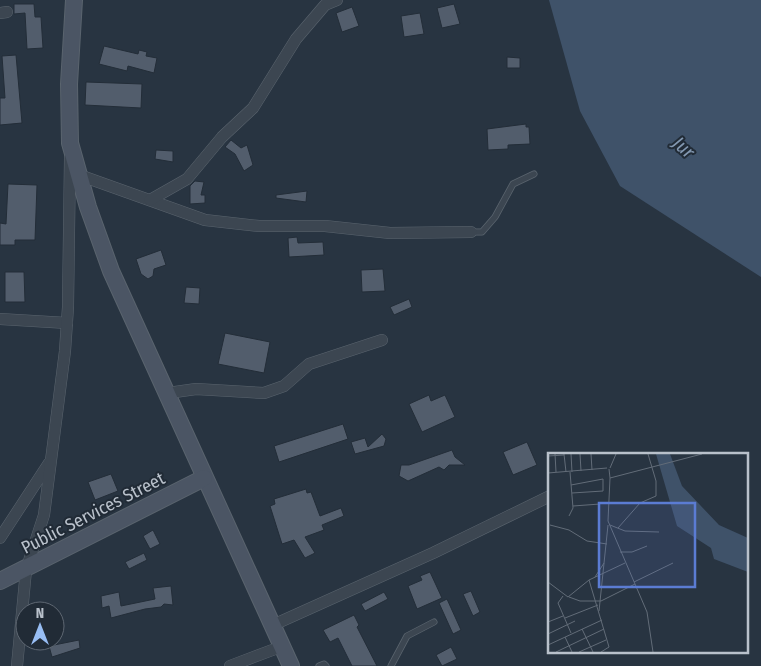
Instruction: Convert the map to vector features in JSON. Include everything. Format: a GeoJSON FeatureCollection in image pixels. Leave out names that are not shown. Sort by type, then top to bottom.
{"type":"FeatureCollection","features":[{"type":"Feature","properties":{"kind":"street"},"geometry":{"type":"LineString","coordinates":[[17,666],[26,570],[44,515],[67,323],[69,84],[74,0]]}},
{"type":"Feature","properties":{"kind":"street"},"geometry":{"type":"LineString","coordinates":[[150,200],[187,179],[222,137],[253,108],[296,39],[324,5],[337,0]]}},
{"type":"Feature","properties":{"kind":"street"},"geometry":{"type":"LineString","coordinates":[[70,143],[111,271],[291,666]]}},
{"type":"Feature","properties":{"kind":"street"},"geometry":{"type":"LineString","coordinates":[[79,175],[205,220],[259,226],[325,226],[390,233],[471,232]]}},
{"type":"Feature","properties":{"kind":"street"},"geometry":{"type":"LineString","coordinates":[[0,319],[67,323]]}},
{"type":"Feature","properties":{"kind":"street"},"geometry":{"type":"LineString","coordinates":[[168,393],[196,389],[264,393],[284,386],[309,364],[382,340]]}},
{"type":"Feature","properties":{"kind":"street"},"geometry":{"type":"LineString","coordinates":[[0,538],[52,460]]}},
{"type":"Feature","properties":{"kind":"street","name":"Public Services Street"},"geometry":{"type":"LineString","coordinates":[[0,581],[26,570],[204,478]]}},
{"type":"Feature","properties":{"kind":"street"},"geometry":{"type":"LineString","coordinates":[[273,625],[433,553],[548,497]]}},
{"type":"Feature","properties":{"kind":"street"},"geometry":{"type":"LineString","coordinates":[[230,666],[283,646]]}},
{"type":"Feature","properties":{"kind":"lane"},"geometry":{"type":"LineString","coordinates":[[471,232],[482,232],[495,217],[513,184],[534,174]]}},
{"type":"Feature","properties":{"kind":"lane"},"geometry":{"type":"LineString","coordinates":[[391,666],[407,636],[434,622]]}},
{"type":"Feature","properties":{"kind":"lane"},"geometry":{"type":"LineString","coordinates":[[318,666],[324,664],[326,666]]}},
{"type":"Feature","properties":{"kind":"water","name":"Jur"},"geometry":{"type":"Polygon","coordinates":[[[549,0],[761,0],[761,277],[620,186],[580,111],[549,0]]]}},
{"type":"Feature","properties":{"kind":"building"},"geometry":{"type":"Polygon","coordinates":[[[14,4],[34,4],[35,17],[41,17],[43,48],[27,49],[25,13],[14,14],[14,4]]]}},
{"type":"Feature","properties":{"kind":"building"},"geometry":{"type":"Polygon","coordinates":[[[454,4],[460,24],[442,28],[437,8],[454,4]]]}},
{"type":"Feature","properties":{"kind":"building"},"geometry":{"type":"Polygon","coordinates":[[[352,7],[359,26],[342,32],[336,13],[352,7]]]}},
{"type":"Feature","properties":{"kind":"building"},"geometry":{"type":"Polygon","coordinates":[[[420,13],[424,34],[404,37],[401,16],[420,13]]]}},
{"type":"Feature","properties":{"kind":"building"},"geometry":{"type":"Polygon","coordinates":[[[104,46],[138,54],[139,50],[147,52],[146,56],[157,58],[154,73],[128,66],[127,71],[99,64],[104,46]]]}},
{"type":"Feature","properties":{"kind":"building"},"geometry":{"type":"Polygon","coordinates":[[[16,55],[22,123],[0,125],[0,98],[5,98],[2,56],[16,55]]]}},
{"type":"Feature","properties":{"kind":"building"},"geometry":{"type":"Polygon","coordinates":[[[507,57],[520,58],[520,68],[507,68],[507,57]]]}},
{"type":"Feature","properties":{"kind":"building"},"geometry":{"type":"Polygon","coordinates":[[[86,82],[142,84],[141,108],[85,105],[86,82]]]}},
{"type":"Feature","properties":{"kind":"building"},"geometry":{"type":"Polygon","coordinates":[[[526,124],[526,127],[529,127],[530,144],[508,145],[508,149],[488,150],[487,129],[526,124]]]}},
{"type":"Feature","properties":{"kind":"building"},"geometry":{"type":"Polygon","coordinates":[[[231,140],[241,148],[247,145],[253,165],[244,171],[235,154],[225,147],[231,140]]]}},
{"type":"Feature","properties":{"kind":"building"},"geometry":{"type":"Polygon","coordinates":[[[156,150],[173,151],[173,162],[155,159],[156,150]]]}},
{"type":"Feature","properties":{"kind":"building"},"geometry":{"type":"Polygon","coordinates":[[[195,181],[204,182],[201,195],[205,195],[205,203],[190,204],[190,186],[195,181]]]}},
{"type":"Feature","properties":{"kind":"building"},"geometry":{"type":"Polygon","coordinates":[[[8,184],[37,185],[35,240],[15,240],[15,245],[0,245],[0,223],[6,224],[8,184]]]}},
{"type":"Feature","properties":{"kind":"building"},"geometry":{"type":"Polygon","coordinates":[[[307,191],[306,202],[276,198],[276,195],[307,191]]]}},
{"type":"Feature","properties":{"kind":"building"},"geometry":{"type":"Polygon","coordinates":[[[297,237],[298,243],[323,242],[324,255],[289,257],[288,238],[297,237]]]}},
{"type":"Feature","properties":{"kind":"building"},"geometry":{"type":"Polygon","coordinates":[[[161,250],[166,265],[154,269],[153,276],[148,279],[141,274],[136,259],[161,250]]]}},
{"type":"Feature","properties":{"kind":"building"},"geometry":{"type":"Polygon","coordinates":[[[383,269],[385,291],[362,292],[361,270],[383,269]]]}},
{"type":"Feature","properties":{"kind":"building"},"geometry":{"type":"Polygon","coordinates":[[[5,272],[24,272],[25,302],[5,302],[5,272]]]}},
{"type":"Feature","properties":{"kind":"building"},"geometry":{"type":"Polygon","coordinates":[[[186,287],[200,288],[199,304],[184,303],[186,287]]]}},
{"type":"Feature","properties":{"kind":"building"},"geometry":{"type":"Polygon","coordinates":[[[409,299],[412,307],[394,315],[390,307],[409,299]]]}},
{"type":"Feature","properties":{"kind":"building"},"geometry":{"type":"Polygon","coordinates":[[[225,333],[270,342],[264,373],[218,364],[225,333]]]}},
{"type":"Feature","properties":{"kind":"building"},"geometry":{"type":"Polygon","coordinates":[[[429,395],[431,401],[445,395],[455,417],[422,432],[409,404],[429,395]]]}},
{"type":"Feature","properties":{"kind":"building"},"geometry":{"type":"Polygon","coordinates":[[[343,424],[348,439],[279,462],[274,446],[343,424]]]}},
{"type":"Feature","properties":{"kind":"building"},"geometry":{"type":"Polygon","coordinates":[[[382,434],[386,439],[384,446],[355,454],[351,442],[365,438],[368,447],[382,434]]]}},
{"type":"Feature","properties":{"kind":"building"},"geometry":{"type":"Polygon","coordinates":[[[527,442],[537,465],[513,475],[503,452],[527,442]]]}},
{"type":"Feature","properties":{"kind":"building"},"geometry":{"type":"Polygon","coordinates":[[[452,450],[455,457],[465,465],[449,465],[444,470],[439,467],[408,481],[399,476],[401,465],[409,465],[452,450]]]}},
{"type":"Feature","properties":{"kind":"building"},"geometry":{"type":"Polygon","coordinates":[[[111,474],[118,491],[95,500],[88,482],[111,474]]]}},
{"type":"Feature","properties":{"kind":"building"},"geometry":{"type":"Polygon","coordinates":[[[306,489],[307,493],[311,492],[320,516],[341,508],[344,516],[322,525],[324,530],[305,537],[315,553],[305,558],[294,540],[282,544],[270,506],[275,504],[274,499],[306,489]]]}},
{"type":"Feature","properties":{"kind":"building"},"geometry":{"type":"Polygon","coordinates":[[[153,530],[160,544],[150,549],[143,536],[153,530]]]}},
{"type":"Feature","properties":{"kind":"building"},"geometry":{"type":"Polygon","coordinates":[[[144,553],[147,560],[129,569],[125,562],[144,553]]]}},
{"type":"Feature","properties":{"kind":"building"},"geometry":{"type":"Polygon","coordinates":[[[430,572],[442,598],[417,609],[408,586],[422,580],[420,576],[430,572]]]}},
{"type":"Feature","properties":{"kind":"building"},"geometry":{"type":"Polygon","coordinates":[[[171,586],[173,605],[164,604],[161,607],[111,618],[109,606],[102,608],[101,596],[119,592],[121,606],[155,599],[153,588],[171,586]]]}},
{"type":"Feature","properties":{"kind":"building"},"geometry":{"type":"Polygon","coordinates":[[[471,591],[480,612],[473,616],[463,594],[471,591]]]}},
{"type":"Feature","properties":{"kind":"building"},"geometry":{"type":"Polygon","coordinates":[[[384,592],[388,599],[365,611],[361,604],[384,592]]]}},
{"type":"Feature","properties":{"kind":"building"},"geometry":{"type":"Polygon","coordinates":[[[447,599],[461,630],[453,634],[439,603],[447,599]]]}},
{"type":"Feature","properties":{"kind":"building"},"geometry":{"type":"Polygon","coordinates":[[[354,615],[359,625],[357,627],[377,666],[352,666],[338,638],[330,642],[323,630],[354,615]]]}},
{"type":"Feature","properties":{"kind":"building"},"geometry":{"type":"Polygon","coordinates":[[[79,640],[80,648],[52,657],[50,651],[65,651],[65,643],[79,640]]]}},
{"type":"Feature","properties":{"kind":"building"},"geometry":{"type":"Polygon","coordinates":[[[451,647],[457,659],[442,666],[436,655],[451,647]]]}}]}
